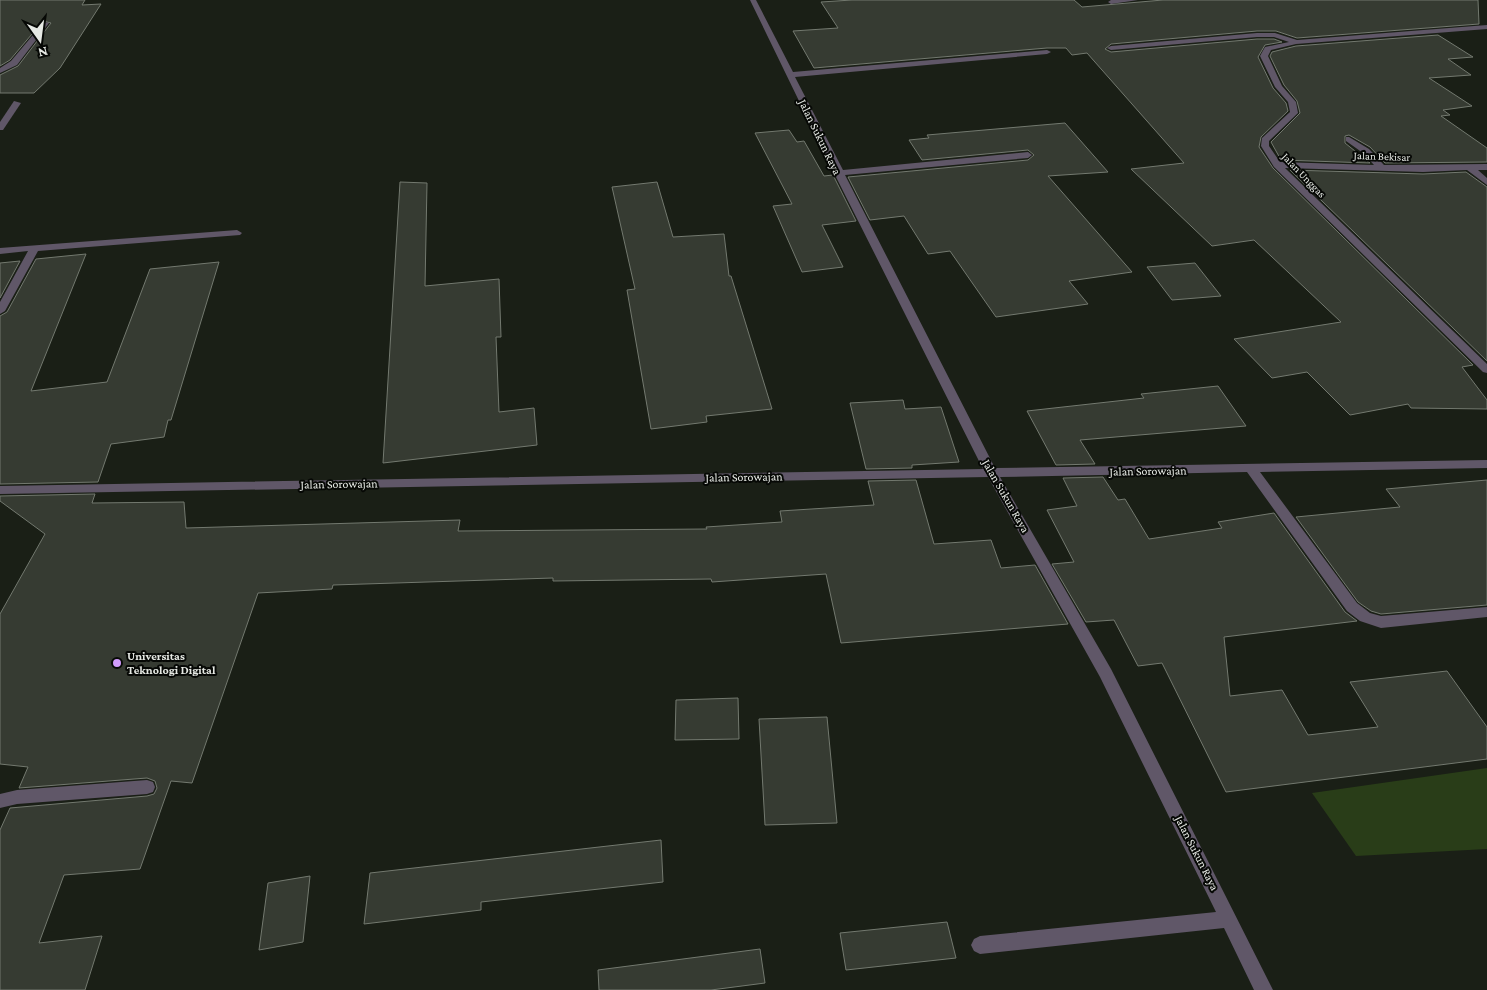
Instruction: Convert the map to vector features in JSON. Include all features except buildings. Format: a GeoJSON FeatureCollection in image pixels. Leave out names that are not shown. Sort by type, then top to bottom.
{"type":"FeatureCollection","features":[{"type":"Feature","properties":{"kind":"street","name":"Jalan Sukun Raya"},"geometry":{"type":"LineString","coordinates":[[753,0],[976,447],[993,472],[1106,673],[1264,990]]}},
{"type":"Feature","properties":{"kind":"street"},"geometry":{"type":"LineString","coordinates":[[1110,2],[1135,0]]}},
{"type":"Feature","properties":{"kind":"street"},"geometry":{"type":"LineString","coordinates":[[0,71],[14,63],[46,24]]}},
{"type":"Feature","properties":{"kind":"street","name":"Jalan Unggas"},"geometry":{"type":"LineString","coordinates":[[1486,27],[1296,42],[1268,49],[1264,56],[1279,88],[1292,102],[1294,113],[1265,140],[1266,146],[1277,165],[1487,370]]}},
{"type":"Feature","properties":{"kind":"street"},"geometry":{"type":"LineString","coordinates":[[1111,48],[1256,35],[1275,35],[1296,42]]}},
{"type":"Feature","properties":{"kind":"street"},"geometry":{"type":"LineString","coordinates":[[789,75],[1047,52]]}},
{"type":"Feature","properties":{"kind":"street"},"geometry":{"type":"LineString","coordinates":[[0,128],[17,103]]}},
{"type":"Feature","properties":{"kind":"street"},"geometry":{"type":"LineString","coordinates":[[1350,139],[1366,151],[1381,167]]}},
{"type":"Feature","properties":{"kind":"street"},"geometry":{"type":"LineString","coordinates":[[838,173],[1028,155]]}},
{"type":"Feature","properties":{"kind":"street","name":"Jalan Bekisar"},"geometry":{"type":"LineString","coordinates":[[1277,165],[1487,167]]}},
{"type":"Feature","properties":{"kind":"street"},"geometry":{"type":"LineString","coordinates":[[1470,168],[1487,182]]}},
{"type":"Feature","properties":{"kind":"street"},"geometry":{"type":"LineString","coordinates":[[0,251],[237,233]]}},
{"type":"Feature","properties":{"kind":"street"},"geometry":{"type":"LineString","coordinates":[[0,311],[35,248]]}},
{"type":"Feature","properties":{"kind":"street","name":"Jalan Sorowajan"},"geometry":{"type":"LineString","coordinates":[[0,490],[1487,464]]}},
{"type":"Feature","properties":{"kind":"street"},"geometry":{"type":"LineString","coordinates":[[1251,469],[1352,607],[1365,617],[1382,622],[1487,612]]}},
{"type":"Feature","properties":{"kind":"street"},"geometry":{"type":"LineString","coordinates":[[0,801],[17,797],[147,787]]}},
{"type":"Feature","properties":{"kind":"street"},"geometry":{"type":"LineString","coordinates":[[980,945],[1230,919]]}},
{"type":"Feature","properties":{"kind":"green space"},"geometry":{"type":"Polygon","coordinates":[[[1487,768],[1487,849],[1356,856],[1312,793],[1487,768]]]}},
{"type":"Feature","properties":{"kind":"place","name":"Universitas Teknologi Digital"},"geometry":{"type":"Point","coordinates":[117,663]}}]}
